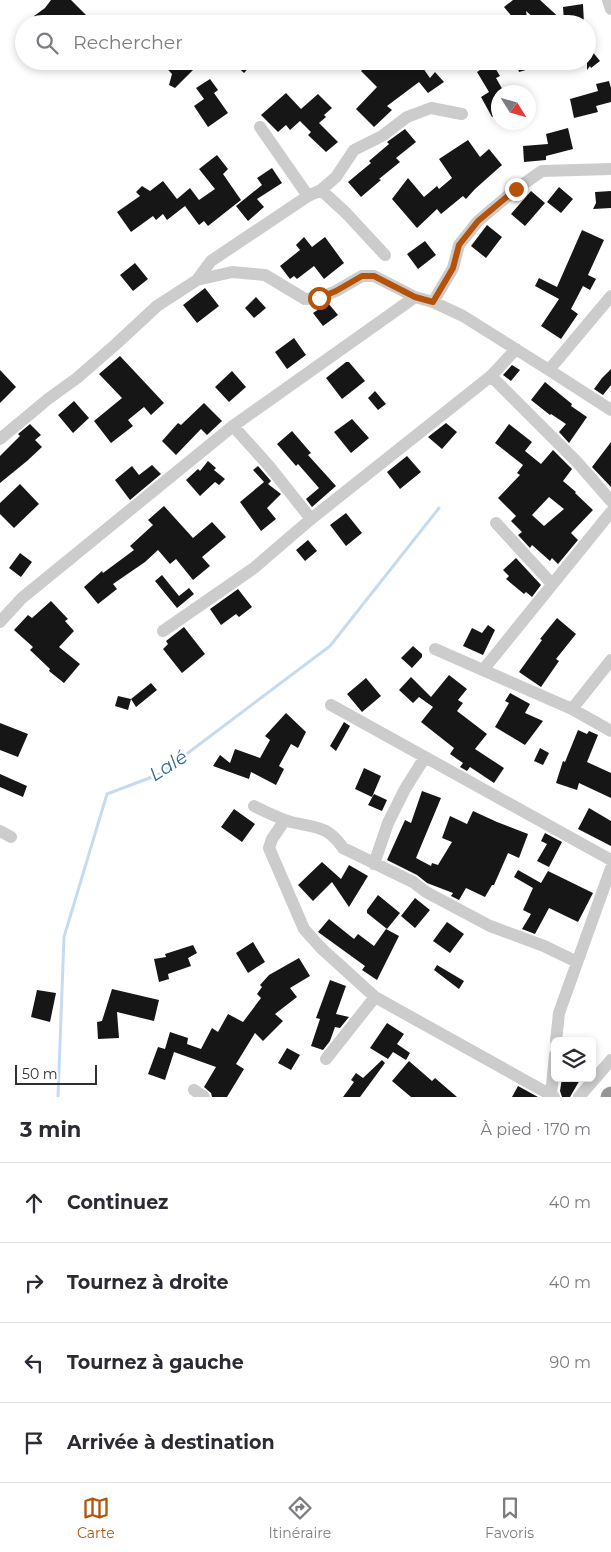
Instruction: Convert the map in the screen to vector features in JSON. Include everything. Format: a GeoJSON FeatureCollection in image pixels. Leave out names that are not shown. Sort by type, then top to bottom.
{"type":"FeatureCollection","features":[{"type":"Feature","properties":{"kind":"street"},"geometry":{"type":"LineString","coordinates":[[608,0],[611,9]]}},
{"type":"Feature","properties":{"kind":"street"},"geometry":{"type":"LineString","coordinates":[[197,280],[211,261],[308,196],[321,190],[336,177],[354,150],[382,136],[407,117],[431,108],[462,114]]}},
{"type":"Feature","properties":{"kind":"street"},"geometry":{"type":"LineString","coordinates":[[260,127],[308,196]]}},
{"type":"Feature","properties":{"kind":"street"},"geometry":{"type":"LineString","coordinates":[[433,302],[453,268],[459,245],[478,221],[516,189],[542,171],[611,170]]}},
{"type":"Feature","properties":{"kind":"street"},"geometry":{"type":"LineString","coordinates":[[321,190],[385,254]]}},
{"type":"Feature","properties":{"kind":"street"},"geometry":{"type":"LineString","coordinates":[[0,438],[77,378],[157,306],[197,280],[232,272],[265,275],[305,299],[319,298],[336,291],[362,276],[374,276],[415,297],[433,302],[463,316],[611,410]]}},
{"type":"Feature","properties":{"kind":"street"},"geometry":{"type":"LineString","coordinates":[[549,370],[611,296]]}},
{"type":"Feature","properties":{"kind":"street"},"geometry":{"type":"LineString","coordinates":[[0,622],[22,598],[233,426],[415,297]]}},
{"type":"Feature","properties":{"kind":"street"},"geometry":{"type":"LineString","coordinates":[[163,631],[254,568],[311,518],[491,376],[516,349]]}},
{"type":"Feature","properties":{"kind":"street"},"geometry":{"type":"LineString","coordinates":[[491,376],[577,462],[611,501]]}},
{"type":"Feature","properties":{"kind":"street"},"geometry":{"type":"LineString","coordinates":[[233,426],[269,466],[311,518]]}},
{"type":"Feature","properties":{"kind":"street"},"geometry":{"type":"LineString","coordinates":[[483,670],[611,512]]}},
{"type":"Feature","properties":{"kind":"street"},"geometry":{"type":"LineString","coordinates":[[496,523],[552,584]]}},
{"type":"Feature","properties":{"kind":"street"},"geometry":{"type":"LineString","coordinates":[[435,649],[572,709],[611,731]]}},
{"type":"Feature","properties":{"kind":"street"},"geometry":{"type":"LineString","coordinates":[[572,709],[611,660]]}},
{"type":"Feature","properties":{"kind":"street"},"geometry":{"type":"LineString","coordinates":[[332,705],[611,860]]}},
{"type":"Feature","properties":{"kind":"street"},"geometry":{"type":"LineString","coordinates":[[374,864],[388,823],[405,789],[425,757]]}},
{"type":"Feature","properties":{"kind":"street"},"geometry":{"type":"LineString","coordinates":[[254,806],[285,820],[312,825],[326,830],[337,839],[343,848],[413,882],[426,892],[490,926],[544,946],[577,962]]}},
{"type":"Feature","properties":{"kind":"street"},"geometry":{"type":"LineString","coordinates":[[285,820],[272,839],[269,848],[304,929],[321,948],[375,997],[552,1096],[553,1082]]}},
{"type":"Feature","properties":{"kind":"street"},"geometry":{"type":"LineString","coordinates":[[556,1037],[559,1013],[611,868]]}},
{"type":"Feature","properties":{"kind":"street"},"geometry":{"type":"LineString","coordinates":[[326,1059],[375,997]]}},
{"type":"Feature","properties":{"kind":"street"},"geometry":{"type":"LineString","coordinates":[[579,1097],[611,1060]]}},
{"type":"Feature","properties":{"kind":"building"},"geometry":{"type":"Polygon","coordinates":[[[51,0],[71,0],[86,15],[35,15],[45,8],[51,0]]]}},
{"type":"Feature","properties":{"kind":"building"},"geometry":{"type":"Polygon","coordinates":[[[513,0],[540,0],[556,15],[531,15],[526,11],[527,15],[511,15],[504,7],[513,0]]]}},
{"type":"Feature","properties":{"kind":"building"},"geometry":{"type":"Polygon","coordinates":[[[583,4],[584,15],[564,15],[563,7],[583,4]]]}},
{"type":"Feature","properties":{"kind":"building"},"geometry":{"type":"Polygon","coordinates":[[[596,56],[600,61],[596,64],[596,56]]]}},
{"type":"Feature","properties":{"kind":"building"},"geometry":{"type":"Polygon","coordinates":[[[168,70],[193,70],[175,88],[169,85],[172,74],[168,70]]]}},
{"type":"Feature","properties":{"kind":"building"},"geometry":{"type":"Polygon","coordinates":[[[424,70],[430,78],[435,72],[444,82],[428,93],[419,82],[387,106],[392,110],[374,127],[356,109],[377,87],[361,71],[424,70]]]}},
{"type":"Feature","properties":{"kind":"building"},"geometry":{"type":"Polygon","coordinates":[[[480,70],[496,70],[500,76],[496,78],[500,85],[491,85],[491,115],[481,97],[489,92],[477,72],[480,70]]]}},
{"type":"Feature","properties":{"kind":"building"},"geometry":{"type":"Polygon","coordinates":[[[210,79],[218,90],[214,93],[228,113],[208,127],[194,106],[204,99],[196,88],[210,79]]]}},
{"type":"Feature","properties":{"kind":"building"},"geometry":{"type":"Polygon","coordinates":[[[609,81],[611,102],[596,106],[598,112],[574,118],[570,99],[598,91],[596,84],[609,81]]]}},
{"type":"Feature","properties":{"kind":"building"},"geometry":{"type":"Polygon","coordinates":[[[286,93],[301,109],[318,94],[332,108],[319,123],[338,142],[326,152],[308,135],[311,132],[300,121],[290,130],[286,125],[278,132],[261,115],[286,93]]]}},
{"type":"Feature","properties":{"kind":"building"},"geometry":{"type":"Polygon","coordinates":[[[568,128],[573,149],[546,156],[546,160],[524,162],[523,146],[548,144],[546,134],[568,128]]]}},
{"type":"Feature","properties":{"kind":"building"},"geometry":{"type":"Polygon","coordinates":[[[405,129],[416,142],[396,158],[400,162],[361,197],[348,182],[371,163],[369,161],[389,144],[387,142],[405,129]]]}},
{"type":"Feature","properties":{"kind":"building"},"geometry":{"type":"Polygon","coordinates":[[[468,140],[480,157],[489,149],[502,165],[466,199],[463,196],[441,214],[437,209],[417,228],[392,199],[408,178],[424,197],[437,186],[439,189],[452,178],[439,159],[468,140]]]}},
{"type":"Feature","properties":{"kind":"building"},"geometry":{"type":"Polygon","coordinates":[[[217,155],[228,169],[223,174],[241,200],[208,226],[204,221],[199,225],[185,206],[167,220],[163,214],[156,220],[153,216],[131,232],[117,212],[140,196],[136,192],[142,186],[150,191],[163,181],[177,199],[190,188],[199,200],[215,189],[199,169],[217,155]]]}},
{"type":"Feature","properties":{"kind":"building"},"geometry":{"type":"Polygon","coordinates":[[[272,168],[282,183],[257,199],[264,207],[248,221],[236,206],[262,185],[257,178],[272,168]]]}},
{"type":"Feature","properties":{"kind":"building"},"geometry":{"type":"Polygon","coordinates":[[[559,187],[573,199],[561,213],[547,202],[559,187]]]}},
{"type":"Feature","properties":{"kind":"building"},"geometry":{"type":"Polygon","coordinates":[[[531,191],[545,203],[525,226],[511,214],[531,191]]]}},
{"type":"Feature","properties":{"kind":"building"},"geometry":{"type":"Polygon","coordinates":[[[611,191],[611,208],[593,209],[596,203],[595,192],[611,191]]]}},
{"type":"Feature","properties":{"kind":"building"},"geometry":{"type":"Polygon","coordinates":[[[487,225],[502,237],[486,258],[471,246],[487,225]]]}},
{"type":"Feature","properties":{"kind":"building"},"geometry":{"type":"Polygon","coordinates":[[[582,230],[604,240],[588,275],[596,279],[590,290],[583,286],[571,309],[578,314],[561,339],[541,326],[559,299],[535,286],[539,278],[557,287],[582,230]]]}},
{"type":"Feature","properties":{"kind":"building"},"geometry":{"type":"Polygon","coordinates":[[[304,237],[312,247],[325,237],[344,263],[324,279],[314,266],[297,279],[294,276],[290,279],[280,266],[300,250],[296,245],[304,237]]]}},
{"type":"Feature","properties":{"kind":"building"},"geometry":{"type":"Polygon","coordinates":[[[425,241],[436,255],[418,269],[407,254],[425,241]]]}},
{"type":"Feature","properties":{"kind":"building"},"geometry":{"type":"Polygon","coordinates":[[[135,263],[148,279],[133,291],[120,275],[135,263]]]}},
{"type":"Feature","properties":{"kind":"building"},"geometry":{"type":"Polygon","coordinates":[[[205,288],[219,306],[197,323],[183,305],[205,288]]]}},
{"type":"Feature","properties":{"kind":"building"},"geometry":{"type":"Polygon","coordinates":[[[256,297],[266,308],[254,318],[245,308],[256,297]]]}},
{"type":"Feature","properties":{"kind":"building"},"geometry":{"type":"Polygon","coordinates":[[[328,303],[338,315],[323,326],[313,313],[328,303]]]}},
{"type":"Feature","properties":{"kind":"building"},"geometry":{"type":"Polygon","coordinates":[[[294,338],[306,355],[287,369],[275,352],[294,338]]]}},
{"type":"Feature","properties":{"kind":"building"},"geometry":{"type":"Polygon","coordinates":[[[120,356],[164,403],[151,415],[144,407],[128,420],[133,426],[111,443],[94,421],[122,398],[99,374],[120,356]]]}},
{"type":"Feature","properties":{"kind":"building"},"geometry":{"type":"Polygon","coordinates":[[[346,362],[349,362],[365,381],[342,399],[326,378],[346,362]]]}},
{"type":"Feature","properties":{"kind":"building"},"geometry":{"type":"Polygon","coordinates":[[[512,365],[520,370],[511,381],[503,375],[512,365]]]}},
{"type":"Feature","properties":{"kind":"building"},"geometry":{"type":"Polygon","coordinates":[[[611,369],[611,385],[603,395],[594,389],[611,369]]]}},
{"type":"Feature","properties":{"kind":"building"},"geometry":{"type":"Polygon","coordinates":[[[0,370],[16,387],[0,403],[0,370]]]}},
{"type":"Feature","properties":{"kind":"building"},"geometry":{"type":"Polygon","coordinates":[[[232,371],[246,387],[229,402],[215,387],[232,371]]]}},
{"type":"Feature","properties":{"kind":"building"},"geometry":{"type":"Polygon","coordinates":[[[545,382],[572,404],[571,406],[587,417],[569,443],[559,432],[566,424],[550,415],[531,400],[545,382]]]}},
{"type":"Feature","properties":{"kind":"building"},"geometry":{"type":"Polygon","coordinates":[[[375,391],[386,404],[378,410],[368,398],[375,391]]]}},
{"type":"Feature","properties":{"kind":"building"},"geometry":{"type":"Polygon","coordinates":[[[74,401],[89,418],[73,433],[58,415],[74,401]]]}},
{"type":"Feature","properties":{"kind":"building"},"geometry":{"type":"Polygon","coordinates":[[[204,403],[222,421],[207,435],[201,429],[176,455],[162,441],[178,423],[181,425],[204,403]]]}},
{"type":"Feature","properties":{"kind":"building"},"geometry":{"type":"Polygon","coordinates":[[[352,419],[369,438],[351,453],[334,432],[352,419]]]}},
{"type":"Feature","properties":{"kind":"building"},"geometry":{"type":"Polygon","coordinates":[[[446,423],[457,432],[442,449],[428,437],[446,423]]]}},
{"type":"Feature","properties":{"kind":"building"},"geometry":{"type":"Polygon","coordinates":[[[30,424],[41,435],[35,440],[42,447],[0,483],[0,456],[20,436],[18,434],[30,424]]]}},
{"type":"Feature","properties":{"kind":"building"},"geometry":{"type":"Polygon","coordinates":[[[509,424],[532,442],[525,451],[541,464],[553,450],[572,469],[563,481],[593,510],[571,533],[578,540],[558,564],[552,558],[550,561],[532,545],[530,548],[518,535],[522,532],[511,521],[516,516],[498,498],[520,475],[517,473],[523,465],[495,443],[509,424]],[[549,497],[532,515],[544,526],[564,509],[549,497]]]}},
{"type":"Feature","properties":{"kind":"building"},"geometry":{"type":"Polygon","coordinates":[[[292,431],[311,453],[308,455],[336,486],[312,507],[306,499],[319,488],[277,444],[292,431]]]}},
{"type":"Feature","properties":{"kind":"building"},"geometry":{"type":"Polygon","coordinates":[[[611,442],[611,487],[592,467],[611,442]]]}},
{"type":"Feature","properties":{"kind":"building"},"geometry":{"type":"Polygon","coordinates":[[[407,456],[421,472],[400,489],[387,472],[407,456]]]}},
{"type":"Feature","properties":{"kind":"building"},"geometry":{"type":"Polygon","coordinates":[[[208,461],[216,468],[214,470],[225,479],[219,485],[215,482],[200,496],[186,480],[198,469],[200,471],[208,461]]]}},
{"type":"Feature","properties":{"kind":"building"},"geometry":{"type":"Polygon","coordinates":[[[152,465],[161,474],[130,500],[115,480],[132,466],[139,475],[152,465]]]}},
{"type":"Feature","properties":{"kind":"building"},"geometry":{"type":"Polygon","coordinates":[[[258,466],[271,481],[268,484],[281,494],[267,508],[276,519],[261,531],[240,502],[264,482],[253,470],[258,466]]]}},
{"type":"Feature","properties":{"kind":"building"},"geometry":{"type":"Polygon","coordinates":[[[20,484],[39,504],[14,528],[0,514],[0,503],[20,484]]]}},
{"type":"Feature","properties":{"kind":"building"},"geometry":{"type":"Polygon","coordinates":[[[164,506],[193,538],[212,522],[226,537],[202,557],[210,566],[193,580],[176,559],[170,564],[158,550],[145,562],[113,584],[117,589],[98,604],[84,587],[102,571],[103,573],[134,550],[130,546],[153,525],[148,520],[164,506]]]}},
{"type":"Feature","properties":{"kind":"building"},"geometry":{"type":"Polygon","coordinates":[[[346,513],[362,533],[346,546],[330,525],[346,513]]]}},
{"type":"Feature","properties":{"kind":"building"},"geometry":{"type":"Polygon","coordinates":[[[308,540],[317,551],[305,561],[296,550],[308,540]]]}},
{"type":"Feature","properties":{"kind":"building"},"geometry":{"type":"Polygon","coordinates":[[[20,553],[32,562],[21,577],[9,568],[20,553]]]}},
{"type":"Feature","properties":{"kind":"building"},"geometry":{"type":"Polygon","coordinates":[[[516,558],[541,585],[532,597],[526,592],[524,594],[506,579],[509,576],[503,570],[516,558]]]}},
{"type":"Feature","properties":{"kind":"building"},"geometry":{"type":"Polygon","coordinates":[[[162,575],[179,596],[189,588],[194,594],[177,608],[155,581],[162,575]]]}},
{"type":"Feature","properties":{"kind":"building"},"geometry":{"type":"Polygon","coordinates":[[[238,589],[252,607],[239,617],[236,614],[221,625],[210,609],[238,589]]]}},
{"type":"Feature","properties":{"kind":"building"},"geometry":{"type":"Polygon","coordinates":[[[51,601],[68,619],[65,621],[74,631],[59,647],[80,664],[64,683],[49,671],[50,669],[30,650],[33,647],[14,630],[28,615],[32,618],[51,601]]]}},
{"type":"Feature","properties":{"kind":"building"},"geometry":{"type":"Polygon","coordinates":[[[557,618],[576,634],[556,659],[559,661],[541,687],[519,672],[542,640],[540,639],[557,618]]]}},
{"type":"Feature","properties":{"kind":"building"},"geometry":{"type":"Polygon","coordinates":[[[488,625],[495,630],[483,655],[463,646],[472,628],[482,633],[488,625]]]}},
{"type":"Feature","properties":{"kind":"building"},"geometry":{"type":"Polygon","coordinates":[[[184,627],[205,654],[182,673],[163,649],[168,644],[166,641],[184,627]]]}},
{"type":"Feature","properties":{"kind":"building"},"geometry":{"type":"Polygon","coordinates":[[[413,646],[422,654],[422,657],[412,668],[401,658],[413,646]]]}},
{"type":"Feature","properties":{"kind":"building"},"geometry":{"type":"Polygon","coordinates":[[[449,675],[467,689],[458,700],[463,703],[457,711],[487,734],[475,749],[504,768],[494,783],[470,767],[467,771],[460,767],[463,763],[450,754],[454,748],[421,722],[433,707],[419,697],[413,703],[399,690],[411,677],[431,697],[449,675]]]}},
{"type":"Feature","properties":{"kind":"building"},"geometry":{"type":"Polygon","coordinates":[[[366,678],[381,696],[362,712],[347,694],[366,678]]]}},
{"type":"Feature","properties":{"kind":"building"},"geometry":{"type":"Polygon","coordinates":[[[151,683],[157,690],[136,707],[131,699],[151,683]]]}},
{"type":"Feature","properties":{"kind":"building"},"geometry":{"type":"Polygon","coordinates":[[[510,693],[530,704],[525,713],[543,721],[525,745],[495,727],[509,703],[505,701],[510,693]]]}},
{"type":"Feature","properties":{"kind":"building"},"geometry":{"type":"Polygon","coordinates":[[[118,696],[131,699],[128,710],[115,706],[118,696]]]}},
{"type":"Feature","properties":{"kind":"building"},"geometry":{"type":"Polygon","coordinates":[[[286,713],[306,732],[298,748],[291,744],[279,766],[284,769],[276,785],[251,772],[249,779],[213,766],[220,755],[230,763],[235,749],[260,758],[270,740],[265,736],[286,713]]]}},
{"type":"Feature","properties":{"kind":"building"},"geometry":{"type":"Polygon","coordinates":[[[344,722],[350,726],[336,751],[330,746],[344,722]]]}},
{"type":"Feature","properties":{"kind":"building"},"geometry":{"type":"Polygon","coordinates":[[[0,723],[28,734],[18,757],[0,750],[0,723]]]}},
{"type":"Feature","properties":{"kind":"building"},"geometry":{"type":"Polygon","coordinates":[[[578,730],[587,734],[589,731],[598,735],[587,762],[611,773],[611,798],[579,783],[577,790],[556,783],[563,761],[565,762],[578,730]]]}},
{"type":"Feature","properties":{"kind":"building"},"geometry":{"type":"Polygon","coordinates":[[[540,748],[549,753],[543,765],[534,761],[540,748]]]}},
{"type":"Feature","properties":{"kind":"building"},"geometry":{"type":"Polygon","coordinates":[[[364,768],[381,776],[372,797],[355,789],[364,768]]]}},
{"type":"Feature","properties":{"kind":"building"},"geometry":{"type":"Polygon","coordinates":[[[0,774],[27,786],[23,797],[0,787],[0,774]]]}},
{"type":"Feature","properties":{"kind":"building"},"geometry":{"type":"Polygon","coordinates":[[[422,791],[441,798],[416,858],[431,866],[432,863],[438,865],[452,842],[442,838],[450,816],[467,824],[473,811],[528,834],[519,858],[508,853],[494,885],[492,885],[485,897],[466,888],[459,900],[451,896],[453,893],[427,883],[417,875],[387,860],[405,820],[411,823],[422,791]]]}},
{"type":"Feature","properties":{"kind":"building"},"geometry":{"type":"Polygon","coordinates":[[[374,794],[387,800],[382,811],[368,805],[374,794]]]}},
{"type":"Feature","properties":{"kind":"building"},"geometry":{"type":"Polygon","coordinates":[[[589,808],[611,821],[611,846],[578,829],[589,808]]]}},
{"type":"Feature","properties":{"kind":"building"},"geometry":{"type":"Polygon","coordinates":[[[234,809],[255,824],[242,842],[221,827],[234,809]]]}},
{"type":"Feature","properties":{"kind":"building"},"geometry":{"type":"Polygon","coordinates":[[[545,833],[562,842],[549,867],[537,861],[547,844],[541,841],[545,833]]]}},
{"type":"Feature","properties":{"kind":"building"},"geometry":{"type":"Polygon","coordinates":[[[322,862],[341,879],[349,865],[368,876],[349,907],[332,882],[313,901],[298,885],[322,862]]]}},
{"type":"Feature","properties":{"kind":"building"},"geometry":{"type":"Polygon","coordinates":[[[518,870],[541,883],[548,871],[593,893],[578,922],[549,908],[535,934],[522,929],[531,914],[523,910],[533,888],[514,877],[518,870]]]}},
{"type":"Feature","properties":{"kind":"building"},"geometry":{"type":"Polygon","coordinates":[[[378,895],[400,913],[387,929],[367,913],[367,910],[378,895]]]}},
{"type":"Feature","properties":{"kind":"building"},"geometry":{"type":"Polygon","coordinates":[[[415,898],[430,910],[415,928],[401,916],[415,898]]]}},
{"type":"Feature","properties":{"kind":"building"},"geometry":{"type":"Polygon","coordinates":[[[329,919],[354,939],[358,934],[374,946],[386,929],[399,936],[377,980],[362,970],[365,966],[318,932],[329,919]]]}},
{"type":"Feature","properties":{"kind":"building"},"geometry":{"type":"Polygon","coordinates":[[[447,922],[464,934],[450,953],[433,941],[447,922]]]}},
{"type":"Feature","properties":{"kind":"building"},"geometry":{"type":"Polygon","coordinates":[[[253,942],[265,962],[248,973],[236,953],[253,942]]]}},
{"type":"Feature","properties":{"kind":"building"},"geometry":{"type":"Polygon","coordinates":[[[193,945],[197,953],[188,958],[191,966],[168,974],[169,979],[159,982],[154,959],[166,957],[165,954],[193,945]]]}},
{"type":"Feature","properties":{"kind":"building"},"geometry":{"type":"Polygon","coordinates":[[[299,958],[310,976],[290,988],[297,997],[275,1014],[283,1021],[263,1041],[255,1033],[236,1064],[244,1069],[227,1097],[212,1097],[211,1093],[204,1087],[216,1067],[174,1052],[165,1080],[148,1074],[158,1047],[165,1049],[170,1032],[188,1038],[187,1044],[201,1049],[212,1028],[218,1032],[228,1014],[243,1022],[261,998],[257,994],[262,987],[260,985],[269,975],[299,958]]]}},
{"type":"Feature","properties":{"kind":"building"},"geometry":{"type":"Polygon","coordinates":[[[437,965],[464,981],[459,989],[434,970],[437,965]]]}},
{"type":"Feature","properties":{"kind":"building"},"geometry":{"type":"Polygon","coordinates":[[[330,980],[346,986],[336,1014],[349,1017],[340,1028],[335,1027],[330,1041],[323,1050],[311,1046],[320,1019],[316,1018],[330,980]]]}},
{"type":"Feature","properties":{"kind":"building"},"geometry":{"type":"Polygon","coordinates":[[[112,989],[159,1000],[154,1021],[117,1012],[119,1038],[98,1039],[97,1022],[102,1021],[112,989]]]}},
{"type":"Feature","properties":{"kind":"building"},"geometry":{"type":"Polygon","coordinates":[[[37,990],[56,993],[50,1022],[31,1017],[37,990]]]}},
{"type":"Feature","properties":{"kind":"building"},"geometry":{"type":"Polygon","coordinates":[[[387,1023],[404,1034],[397,1044],[410,1053],[406,1060],[393,1052],[388,1059],[370,1048],[387,1023]]]}},
{"type":"Feature","properties":{"kind":"building"},"geometry":{"type":"Polygon","coordinates":[[[287,1048],[300,1055],[291,1070],[278,1063],[287,1048]]]}},
{"type":"Feature","properties":{"kind":"building"},"geometry":{"type":"Polygon","coordinates":[[[382,1060],[385,1063],[360,1097],[343,1097],[354,1082],[351,1080],[356,1073],[363,1078],[382,1060]]]}},
{"type":"Feature","properties":{"kind":"building"},"geometry":{"type":"Polygon","coordinates":[[[409,1061],[432,1081],[435,1078],[457,1097],[411,1097],[392,1081],[409,1061]]]}},
{"type":"Feature","properties":{"kind":"building"},"geometry":{"type":"Polygon","coordinates":[[[561,1082],[579,1082],[570,1097],[562,1097],[560,1091],[561,1082]]]}},
{"type":"Feature","properties":{"kind":"building"},"geometry":{"type":"Polygon","coordinates":[[[518,1086],[538,1097],[512,1097],[518,1086]]]}},
{"type":"Feature","properties":{"kind":"waterway","name":"Lalé"},"geometry":{"type":"LineString","coordinates":[[58,1097],[64,937],[107,794],[160,774],[330,646],[439,508]]}},
{"type":"Feature","properties":{"kind":"route"},"geometry":{"type":"LineString","coordinates":[[319,298],[336,291],[362,276],[374,276],[415,297],[433,302],[453,268],[459,245],[478,221],[516,189]]}}]}
